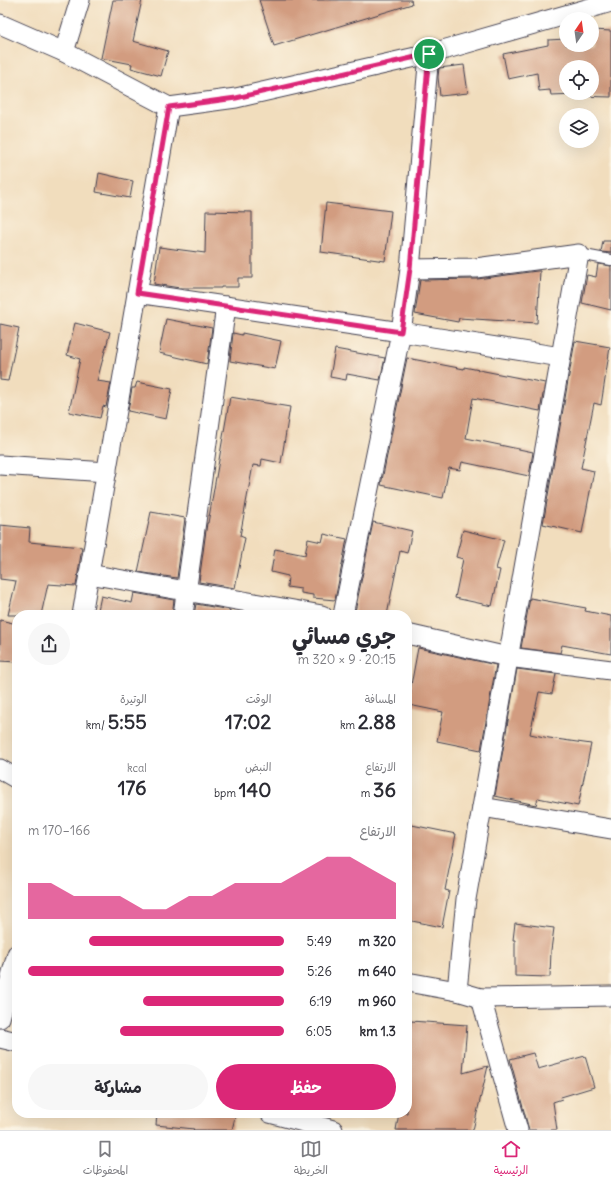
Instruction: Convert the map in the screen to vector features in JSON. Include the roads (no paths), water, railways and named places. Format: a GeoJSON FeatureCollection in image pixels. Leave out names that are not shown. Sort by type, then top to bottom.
{"type":"FeatureCollection","features":[{"type":"Feature","properties":{"kind":"street"},"geometry":{"type":"LineString","coordinates":[[64,52],[80,0]]}},
{"type":"Feature","properties":{"kind":"street"},"geometry":{"type":"LineString","coordinates":[[0,24],[64,52],[169,107],[236,98],[429,54],[611,2]]}},
{"type":"Feature","properties":{"kind":"street"},"geometry":{"type":"LineString","coordinates":[[344,610],[401,332],[410,269],[429,54]]}},
{"type":"Feature","properties":{"kind":"street"},"geometry":{"type":"LineString","coordinates":[[83,610],[169,107]]}},
{"type":"Feature","properties":{"kind":"street"},"geometry":{"type":"LineString","coordinates":[[410,269],[476,268],[579,254],[466,900],[457,991]]}},
{"type":"Feature","properties":{"kind":"street"},"geometry":{"type":"LineString","coordinates":[[137,293],[560,357]]}},
{"type":"Feature","properties":{"kind":"street"},"geometry":{"type":"LineString","coordinates":[[184,610],[226,306]]}},
{"type":"Feature","properties":{"kind":"street"},"geometry":{"type":"LineString","coordinates":[[0,464],[107,472]]}},
{"type":"Feature","properties":{"kind":"street"},"geometry":{"type":"LineString","coordinates":[[89,574],[294,610]]}},
{"type":"Feature","properties":{"kind":"street"},"geometry":{"type":"LineString","coordinates":[[412,635],[508,657],[611,670]]}},
{"type":"Feature","properties":{"kind":"street"},"geometry":{"type":"LineString","coordinates":[[0,770],[12,776]]}},
{"type":"Feature","properties":{"kind":"street"},"geometry":{"type":"LineString","coordinates":[[482,807],[611,829]]}},
{"type":"Feature","properties":{"kind":"street"},"geometry":{"type":"LineString","coordinates":[[0,1018],[12,973]]}},
{"type":"Feature","properties":{"kind":"street"},"geometry":{"type":"LineString","coordinates":[[412,983],[457,991],[481,998],[611,996]]}},
{"type":"Feature","properties":{"kind":"street"},"geometry":{"type":"LineString","coordinates":[[481,998],[518,1130]]}},
{"type":"Feature","properties":{"kind":"street"},"geometry":{"type":"LineString","coordinates":[[0,1038],[12,1041]]}},
{"type":"Feature","properties":{"kind":"street"},"geometry":{"type":"LineString","coordinates":[[289,1118],[333,1130]]}},
{"type":"Feature","properties":{"kind":"lane"},"geometry":{"type":"LineString","coordinates":[[579,254],[611,260]]}}]}
